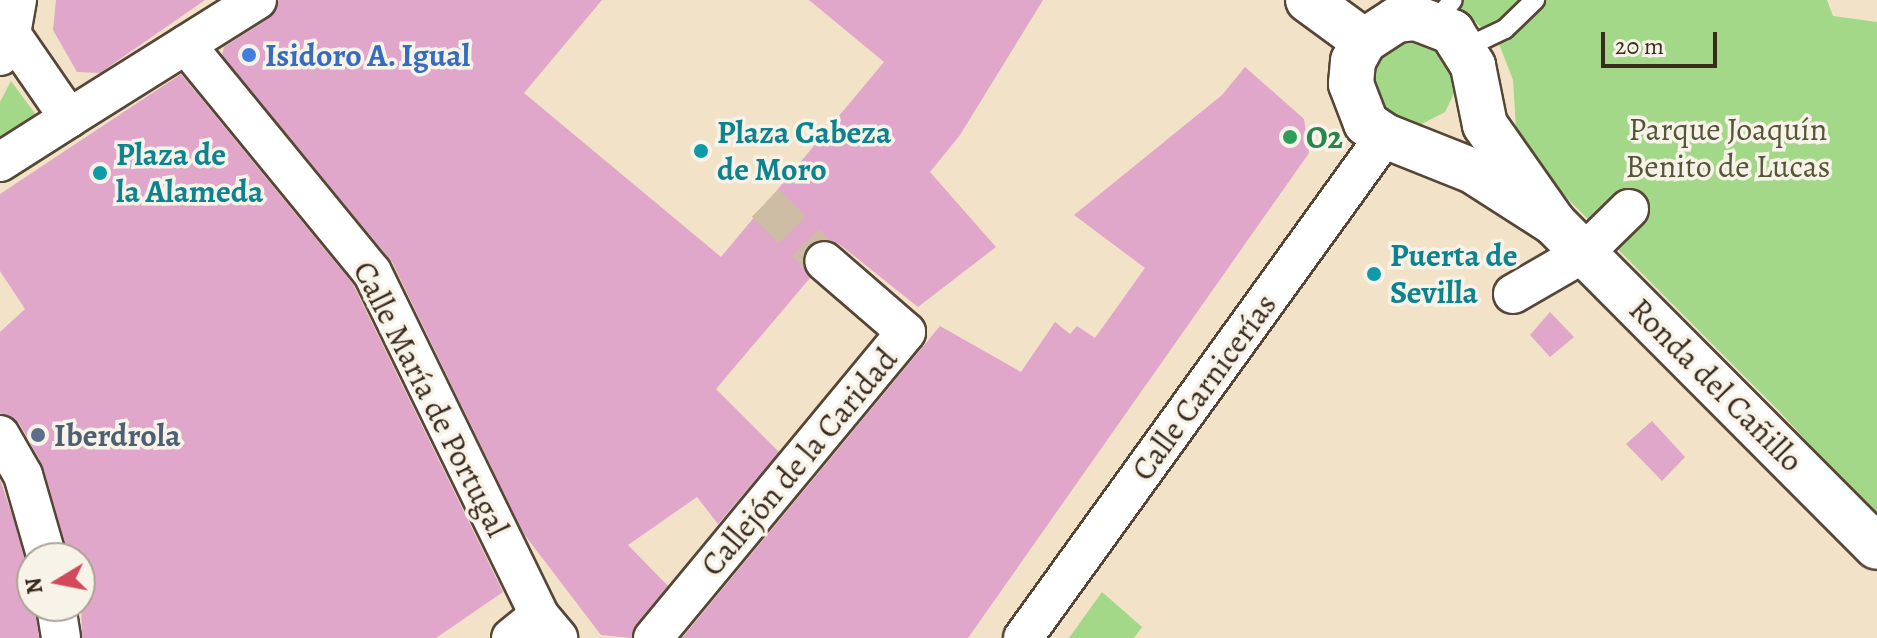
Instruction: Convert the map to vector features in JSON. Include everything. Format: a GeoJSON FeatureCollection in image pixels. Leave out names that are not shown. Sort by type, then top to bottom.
{"type":"FeatureCollection","features":[{"type":"Feature","properties":{"kind":"main road"},"geometry":{"type":"LineString","coordinates":[[1308,0],[1364,41],[1396,20],[1457,39],[1458,123],[1424,142],[1395,139]]}},
{"type":"Feature","properties":{"kind":"main road","name":"Ronda del Cañillo"},"geometry":{"type":"LineString","coordinates":[[1457,39],[1485,125],[1569,238],[1877,547]]}},
{"type":"Feature","properties":{"kind":"main road","name":"Ronda del Cañillo"},"geometry":{"type":"LineString","coordinates":[[1364,41],[1353,61],[1351,84],[1366,123],[1395,139],[1473,171],[1569,238]]}},
{"type":"Feature","properties":{"kind":"street"},"geometry":{"type":"LineString","coordinates":[[0,162],[257,0]]}},
{"type":"Feature","properties":{"kind":"street"},"geometry":{"type":"LineString","coordinates":[[9,30],[69,118]]}},
{"type":"Feature","properties":{"kind":"street","name":"Calle María de Portugal"},"geometry":{"type":"LineString","coordinates":[[186,45],[372,272],[536,630]]}},
{"type":"Feature","properties":{"kind":"street","name":"Calle Carnicerías"},"geometry":{"type":"LineString","coordinates":[[1023,638],[1395,139]]}},
{"type":"Feature","properties":{"kind":"street"},"geometry":{"type":"LineString","coordinates":[[1513,294],[1569,238],[1629,209]]}},
{"type":"Feature","properties":{"kind":"street","name":"Callejón de la Caridad"},"geometry":{"type":"LineString","coordinates":[[653,638],[906,332],[824,261]]}},
{"type":"Feature","properties":{"kind":"street"},"geometry":{"type":"LineString","coordinates":[[0,435],[23,475],[42,542]]}},
{"type":"Feature","properties":{"kind":"lane"},"geometry":{"type":"LineString","coordinates":[[1457,39],[1505,29],[1535,0]]}},
{"type":"Feature","properties":{"kind":"green space","name":"Parque Joaquín Benito de Lucas"},"geometry":{"type":"Polygon","coordinates":[[[1452,0],[1827,0],[1833,16],[1877,22],[1877,518],[1779,411],[1526,157],[1516,129],[1513,80],[1499,44],[1452,0]]]}},
{"type":"Feature","properties":{"kind":"green space"},"geometry":{"type":"Polygon","coordinates":[[[1398,35],[1441,44],[1458,85],[1445,112],[1418,126],[1389,120],[1367,67],[1398,35]]]}},
{"type":"Feature","properties":{"kind":"green space"},"geometry":{"type":"Polygon","coordinates":[[[11,81],[39,119],[0,142],[0,102],[11,81]]]}},
{"type":"Feature","properties":{"kind":"green space"},"geometry":{"type":"Polygon","coordinates":[[[1102,592],[1142,627],[1134,638],[1069,638],[1102,592]]]}},
{"type":"Feature","properties":{"kind":"building"},"geometry":{"type":"Polygon","coordinates":[[[56,0],[205,0],[100,73],[77,72],[53,30],[56,0]]]}},
{"type":"Feature","properties":{"kind":"building"},"geometry":{"type":"Polygon","coordinates":[[[279,0],[602,0],[524,93],[721,257],[884,62],[809,0],[1043,0],[960,135],[930,172],[996,247],[918,307],[839,244],[818,240],[808,246],[802,258],[810,278],[716,389],[779,452],[718,524],[697,497],[628,545],[668,586],[636,624],[632,638],[601,635],[524,534],[392,262],[222,55],[224,47],[269,18],[279,0]]]}},
{"type":"Feature","properties":{"kind":"building"},"geometry":{"type":"Polygon","coordinates":[[[1245,67],[1304,119],[1309,153],[968,638],[682,638],[940,326],[1021,372],[1055,322],[1070,334],[1077,326],[1095,338],[1145,268],[1074,215],[1222,95],[1245,67]]]}},
{"type":"Feature","properties":{"kind":"building"},"geometry":{"type":"Polygon","coordinates":[[[181,74],[353,284],[503,592],[436,638],[82,638],[82,622],[96,622],[96,542],[64,542],[42,464],[19,423],[0,413],[0,332],[25,309],[0,271],[0,194],[181,74]]]}},
{"type":"Feature","properties":{"kind":"building"},"geometry":{"type":"Polygon","coordinates":[[[1550,312],[1574,337],[1550,357],[1530,335],[1550,312]]]}},
{"type":"Feature","properties":{"kind":"building"},"geometry":{"type":"Polygon","coordinates":[[[1652,421],[1685,457],[1662,481],[1626,444],[1652,421]]]}},
{"type":"Feature","properties":{"kind":"building"},"geometry":{"type":"Polygon","coordinates":[[[0,479],[21,542],[16,542],[16,622],[37,622],[39,638],[0,638],[0,479]]]}},
{"type":"Feature","properties":{"kind":"tunnel"},"geometry":{"type":"LineString","coordinates":[[765,203],[824,261]]}},
{"type":"Feature","properties":{"kind":"place","name":"Isidoro A. Igual"},"geometry":{"type":"Point","coordinates":[249,55]}},
{"type":"Feature","properties":{"kind":"place","name":"O2"},"geometry":{"type":"Point","coordinates":[1290,137]}},
{"type":"Feature","properties":{"kind":"place","name":"Plaza Cabeza de Moro"},"geometry":{"type":"Point","coordinates":[701,151]}},
{"type":"Feature","properties":{"kind":"place","name":"Plaza de la Alameda"},"geometry":{"type":"Point","coordinates":[100,173]}},
{"type":"Feature","properties":{"kind":"place","name":"Puerta de Sevilla"},"geometry":{"type":"Point","coordinates":[1374,274]}},
{"type":"Feature","properties":{"kind":"place","name":"Iberdrola"},"geometry":{"type":"Point","coordinates":[38,435]}}]}
